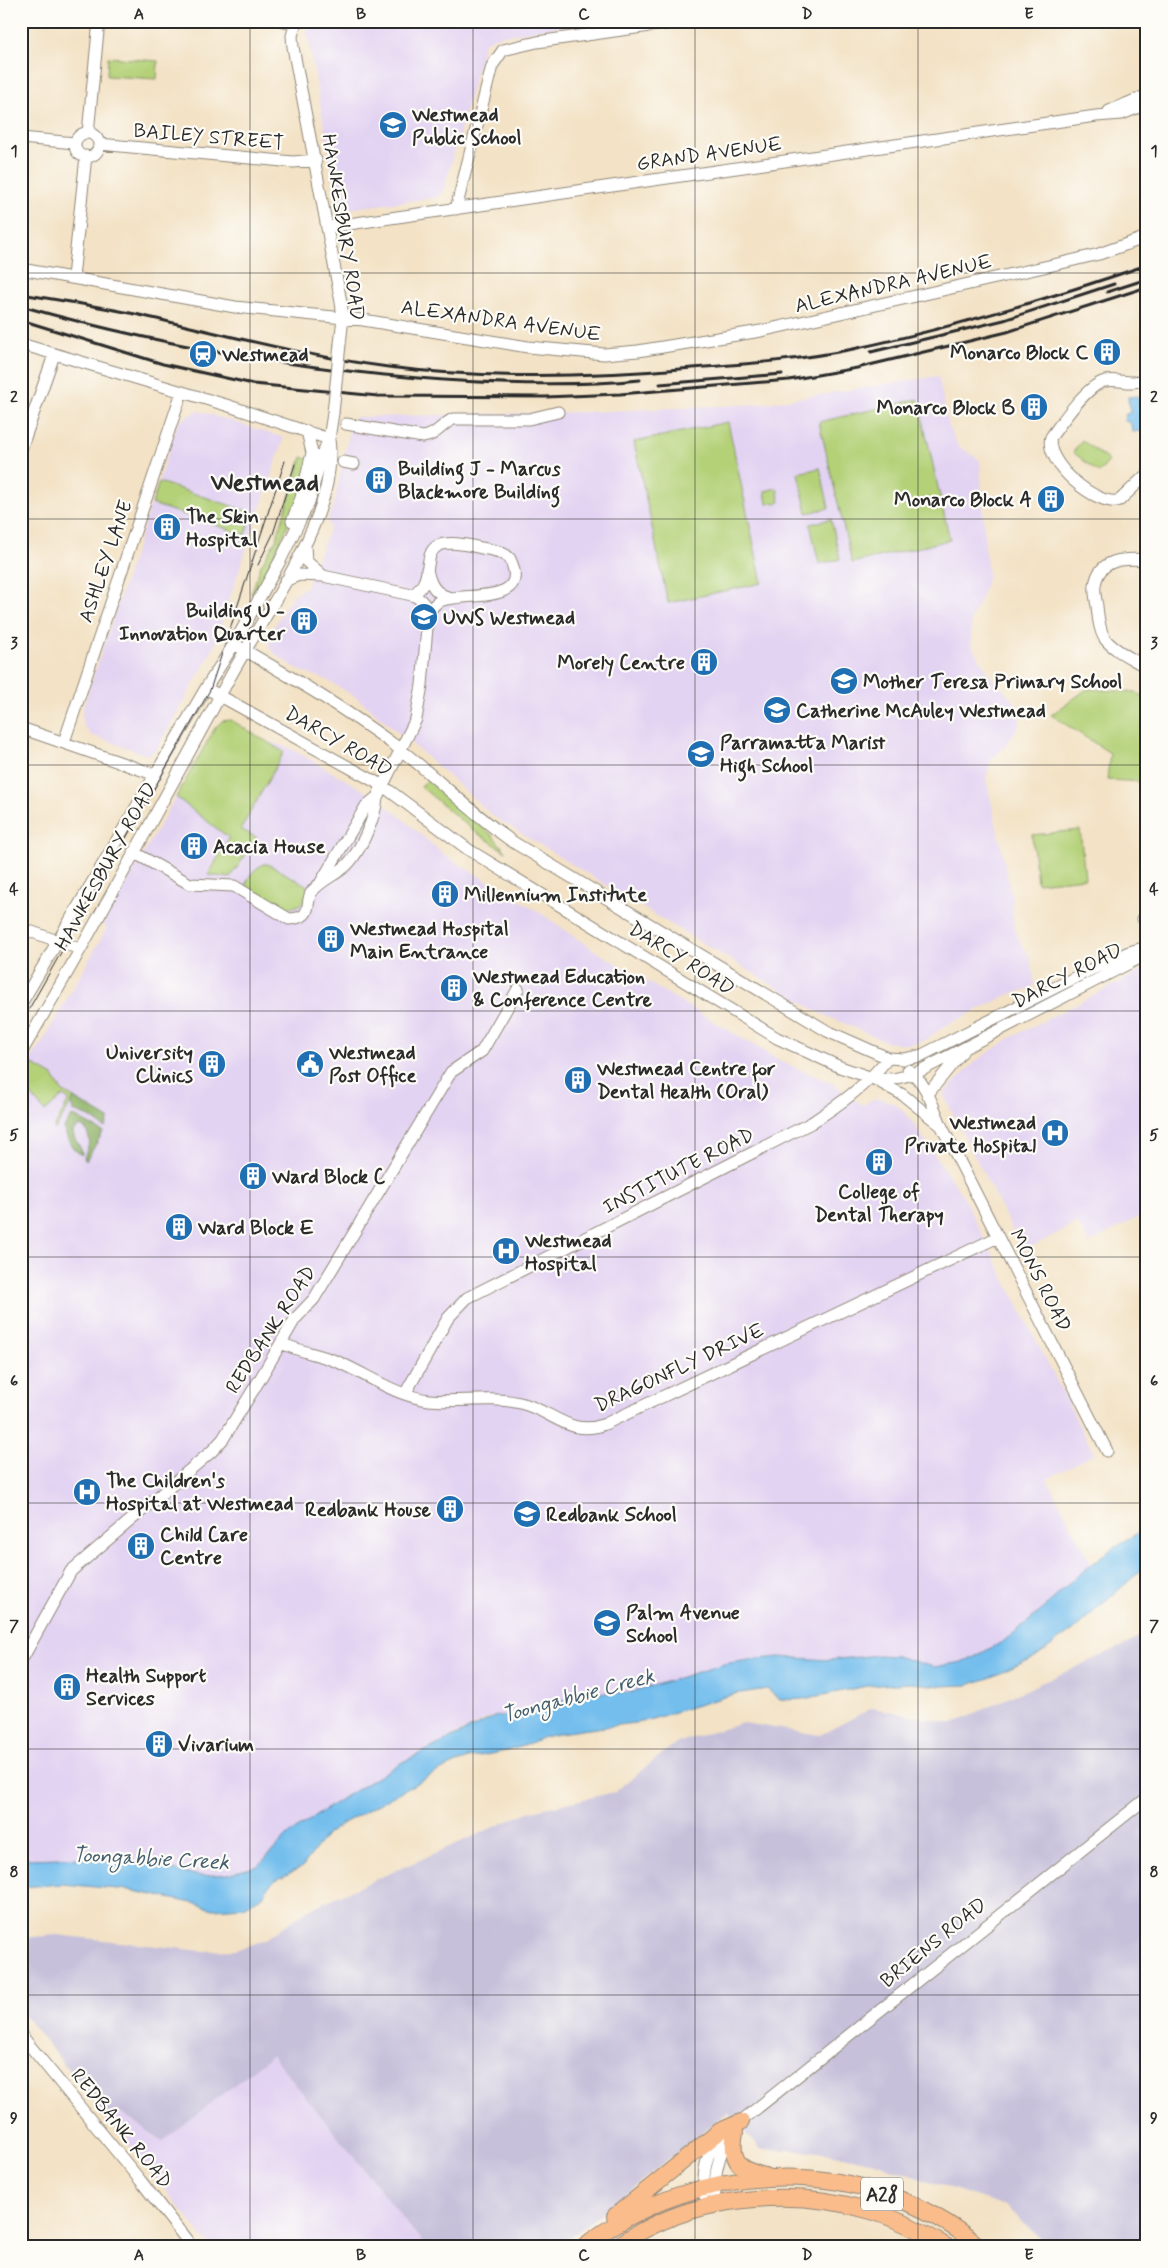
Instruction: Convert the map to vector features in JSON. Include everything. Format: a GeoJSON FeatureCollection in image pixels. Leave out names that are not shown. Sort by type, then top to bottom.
{"type":"FeatureCollection","features":[{"type":"Feature","properties":{"kind":"highway"},"geometry":{"type":"LineString","coordinates":[[741,2124],[733,2148],[736,2161],[748,2171],[772,2178]]}},
{"type":"Feature","properties":{"kind":"highway"},"geometry":{"type":"LineString","coordinates":[[589,2242],[618,2213],[720,2131],[741,2124]]}},
{"type":"Feature","properties":{"kind":"highway","name":"A28"},"geometry":{"type":"LineString","coordinates":[[589,2242],[621,2220],[671,2196],[709,2185],[799,2177],[827,2180],[866,2188],[922,2209],[946,2222],[980,2247]]}},
{"type":"Feature","properties":{"kind":"highway","name":"A28"},"geometry":{"type":"LineString","coordinates":[[616,2247],[631,2236],[661,2222],[710,2206],[784,2198],[840,2204],[871,2211],[898,2220],[946,2247]]}},
{"type":"Feature","properties":{"kind":"street"},"geometry":{"type":"LineString","coordinates":[[88,133],[99,21]]}},
{"type":"Feature","properties":{"kind":"street"},"geometry":{"type":"LineString","coordinates":[[283,21],[295,22]]}},
{"type":"Feature","properties":{"kind":"street"},"geometry":{"type":"LineString","coordinates":[[456,209],[492,66],[503,50],[538,42],[685,21]]}},
{"type":"Feature","properties":{"kind":"street","name":"HAWKESBURY ROAD"},"geometry":{"type":"LineString","coordinates":[[21,1004],[206,688],[234,644],[280,561],[309,502],[322,455],[329,439],[343,318],[316,160],[293,47],[292,36],[295,22]]}},
{"type":"Feature","properties":{"kind":"street","name":"GRAND AVENUE"},"geometry":{"type":"LineString","coordinates":[[1096,116],[1147,95]]}},
{"type":"Feature","properties":{"kind":"street","name":"GRAND AVENUE"},"geometry":{"type":"LineString","coordinates":[[328,227],[1096,116],[1122,114],[1147,104]]}},
{"type":"Feature","properties":{"kind":"street"},"geometry":{"type":"LineString","coordinates":[[88,133],[96,138],[99,144],[96,152],[86,156],[78,153],[75,143],[78,136],[88,133]]}},
{"type":"Feature","properties":{"kind":"street"},"geometry":{"type":"LineString","coordinates":[[21,138],[75,143]]}},
{"type":"Feature","properties":{"kind":"street","name":"BAILEY STREET"},"geometry":{"type":"LineString","coordinates":[[99,144],[293,162],[316,160]]}},
{"type":"Feature","properties":{"kind":"street"},"geometry":{"type":"LineString","coordinates":[[73,277],[86,156]]}},
{"type":"Feature","properties":{"kind":"street","name":"ALEXANDRA AVENUE"},"geometry":{"type":"LineString","coordinates":[[21,269],[235,307],[343,318],[528,347],[604,354],[638,351],[761,331],[905,300],[1099,254],[1147,237]]}},
{"type":"Feature","properties":{"kind":"street"},"geometry":{"type":"LineString","coordinates":[[21,344],[182,392],[329,439]]}},
{"type":"Feature","properties":{"kind":"street"},"geometry":{"type":"LineString","coordinates":[[21,450],[54,355]]}},
{"type":"Feature","properties":{"kind":"street"},"geometry":{"type":"LineString","coordinates":[[1147,378],[1136,383],[1112,381],[1098,384],[1067,416],[1050,441],[1054,458],[1065,473],[1088,490],[1106,500],[1115,502],[1123,498],[1147,474]]}},
{"type":"Feature","properties":{"kind":"street","name":"ASHLEY LANE"},"geometry":{"type":"LineString","coordinates":[[64,742],[182,392]]}},
{"type":"Feature","properties":{"kind":"street"},"geometry":{"type":"LineString","coordinates":[[346,424],[423,437],[430,436],[453,419],[529,419],[558,412]]}},
{"type":"Feature","properties":{"kind":"street","name":"HAWKESBURY ROAD"},"geometry":{"type":"LineString","coordinates":[[280,561],[289,529],[301,498],[312,453],[308,431]]}},
{"type":"Feature","properties":{"kind":"street","name":"HAWKESBURY ROAD"},"geometry":{"type":"LineString","coordinates":[[21,1053],[157,814],[244,651],[304,545],[318,514],[327,486],[332,458],[329,439]]}},
{"type":"Feature","properties":{"kind":"street"},"geometry":{"type":"LineString","coordinates":[[412,595],[421,588],[431,554],[436,548],[449,542],[500,552],[510,559],[513,576],[512,582],[503,592],[451,598],[438,602],[428,614]]}},
{"type":"Feature","properties":{"kind":"street"},"geometry":{"type":"LineString","coordinates":[[304,545],[306,561],[323,576]]}},
{"type":"Feature","properties":{"kind":"street"},"geometry":{"type":"LineString","coordinates":[[1147,560],[1124,558],[1115,560],[1099,574],[1095,586],[1100,629],[1104,638],[1147,668]]}},
{"type":"Feature","properties":{"kind":"street"},"geometry":{"type":"LineString","coordinates":[[427,569],[434,588],[444,596],[451,598]]}},
{"type":"Feature","properties":{"kind":"street"},"geometry":{"type":"LineString","coordinates":[[134,852],[190,884],[234,886],[290,919],[295,919],[307,911],[311,893],[352,861],[377,811],[378,798],[383,786],[416,719],[420,703],[428,614],[425,604],[412,595],[323,576],[299,575],[285,581]]}},
{"type":"Feature","properties":{"kind":"street","name":"DARCY ROAD"},"geometry":{"type":"LineString","coordinates":[[234,644],[345,710],[401,750],[487,824],[520,846],[827,1032],[888,1058],[904,1059],[920,1056],[1122,955],[1147,947]]}},
{"type":"Feature","properties":{"kind":"street"},"geometry":{"type":"LineString","coordinates":[[206,688],[220,695]]}},
{"type":"Feature","properties":{"kind":"street","name":"DARCY ROAD"},"geometry":{"type":"LineString","coordinates":[[220,695],[383,786],[468,850],[639,952],[743,1018],[811,1054],[872,1078],[892,1079],[914,1074],[1147,954]]}},
{"type":"Feature","properties":{"kind":"street"},"geometry":{"type":"LineString","coordinates":[[21,728],[156,775]]}},
{"type":"Feature","properties":{"kind":"street"},"geometry":{"type":"LineString","coordinates":[[21,928],[80,949]]}},
{"type":"Feature","properties":{"kind":"street","name":"REDBANK ROAD"},"geometry":{"type":"LineString","coordinates":[[21,1661],[71,1571],[212,1451],[223,1439],[295,1319],[314,1299],[451,1072],[482,1051],[518,990]]}},
{"type":"Feature","properties":{"kind":"street"},"geometry":{"type":"LineString","coordinates":[[1002,1014],[1018,1015],[1057,1001]]}},
{"type":"Feature","properties":{"kind":"street"},"geometry":{"type":"LineString","coordinates":[[927,1095],[965,1049]]}},
{"type":"Feature","properties":{"kind":"street","name":"MONS ROAD"},"geometry":{"type":"LineString","coordinates":[[888,1058],[914,1074],[927,1095],[1107,1451]]}},
{"type":"Feature","properties":{"kind":"street","name":"INSTITUTE ROAD"},"geometry":{"type":"LineString","coordinates":[[405,1394],[448,1318],[467,1298],[811,1123],[842,1103],[872,1078],[888,1058]]}},
{"type":"Feature","properties":{"kind":"street","name":"MONS ROAD"},"geometry":{"type":"LineString","coordinates":[[872,1078],[903,1095],[942,1127]]}},
{"type":"Feature","properties":{"kind":"street","name":"DRAGONFLY DRIVE"},"geometry":{"type":"LineString","coordinates":[[281,1343],[294,1349],[316,1353],[405,1394],[430,1400],[492,1400],[520,1403],[532,1406],[579,1429],[595,1428],[998,1237]]}},
{"type":"Feature","properties":{"kind":"street","name":"BRIENS ROAD"},"geometry":{"type":"LineString","coordinates":[[710,2206],[709,2185],[727,2142],[741,2124],[1147,1798]]}},
{"type":"Feature","properties":{"kind":"street","name":"REDBANK ROAD"},"geometry":{"type":"LineString","coordinates":[[21,2035],[140,2180],[192,2247]]}},
{"type":"Feature","properties":{"kind":"shaded area","name":"Westmead Public School"},"geometry":{"type":"Polygon","coordinates":[[[310,21],[595,21],[494,37],[484,43],[444,189],[438,197],[347,209],[338,204],[307,31],[310,21]]]}},
{"type":"Feature","properties":{"kind":"shaded area","name":"Catherine McAuley Westmead"},"geometry":{"type":"Polygon","coordinates":[[[938,376],[949,427],[958,446],[980,460],[988,574],[982,596],[971,619],[971,645],[991,677],[1018,706],[1020,714],[1020,724],[1004,748],[991,760],[986,778],[1012,897],[1013,922],[1019,940],[1030,957],[1035,985],[1026,990],[1012,993],[945,1026],[926,1040],[912,1044],[885,1041],[820,1013],[640,906],[493,816],[356,697],[325,679],[299,670],[269,648],[270,634],[292,596],[306,587],[330,527],[327,521],[334,505],[350,429],[355,417],[587,412],[761,404],[938,376]]]}},
{"type":"Feature","properties":{"kind":"shaded area"},"geometry":{"type":"Polygon","coordinates":[[[199,411],[284,438],[215,641],[217,642],[156,750],[147,755],[91,735],[83,725],[82,711],[178,423],[199,411]]]}},
{"type":"Feature","properties":{"kind":"shaded area","name":"Westmead Hospital"},"geometry":{"type":"Polygon","coordinates":[[[231,720],[268,742],[290,748],[363,790],[396,813],[444,855],[539,912],[594,950],[780,1061],[830,1082],[863,1105],[873,1099],[881,1099],[896,1104],[909,1117],[962,1195],[1094,1454],[1047,1479],[1092,1565],[1004,1641],[967,1661],[934,1667],[896,1656],[879,1655],[829,1660],[779,1657],[749,1660],[724,1664],[633,1692],[584,1694],[521,1715],[488,1718],[399,1764],[333,1804],[287,1836],[257,1866],[244,1870],[228,1874],[201,1876],[123,1859],[61,1858],[21,1860],[21,1074],[42,1043],[107,928],[103,925],[215,728],[231,720]]]}},
{"type":"Feature","properties":{"kind":"shaded area","name":"Westmead Private Hospital"},"geometry":{"type":"Polygon","coordinates":[[[1147,968],[1147,1213],[1089,1243],[1078,1223],[1023,1251],[943,1094],[975,1062],[1010,1038],[1147,968]]]}},
{"type":"Feature","properties":{"kind":"shaded area"},"geometry":{"type":"Polygon","coordinates":[[[1147,1629],[1147,2229],[1139,2247],[1050,2247],[1005,2206],[871,2162],[813,2151],[759,2149],[728,2112],[559,2247],[426,2247],[272,2055],[163,2141],[117,2110],[107,2117],[21,2011],[21,1938],[57,1935],[202,1951],[235,1950],[265,1940],[307,1910],[528,1812],[615,1792],[676,1743],[743,1723],[820,1735],[872,1708],[953,1723],[1131,1642],[1147,1629]]]}},
{"type":"Feature","properties":{"kind":"shaded area"},"geometry":{"type":"Polygon","coordinates":[[[272,2054],[426,2247],[211,2247],[107,2117],[117,2110],[163,2141],[272,2054]]]}},
{"type":"Feature","properties":{"kind":"green space"},"geometry":{"type":"Polygon","coordinates":[[[108,57],[158,61],[157,79],[107,76],[108,57]]]}},
{"type":"Feature","properties":{"kind":"green space"},"geometry":{"type":"Polygon","coordinates":[[[918,399],[950,540],[852,563],[819,422],[918,399]]]}},
{"type":"Feature","properties":{"kind":"green space"},"geometry":{"type":"Polygon","coordinates":[[[728,422],[762,583],[668,603],[634,442],[728,422]]]}},
{"type":"Feature","properties":{"kind":"green space"},"geometry":{"type":"Polygon","coordinates":[[[1082,440],[1109,461],[1099,473],[1073,452],[1082,440]]]}},
{"type":"Feature","properties":{"kind":"green space"},"geometry":{"type":"Polygon","coordinates":[[[302,457],[310,460],[300,498],[258,590],[251,594],[261,565],[276,540],[302,457]]]}},
{"type":"Feature","properties":{"kind":"green space"},"geometry":{"type":"Polygon","coordinates":[[[820,468],[829,508],[807,513],[798,473],[820,468]]]}},
{"type":"Feature","properties":{"kind":"green space"},"geometry":{"type":"Polygon","coordinates":[[[159,482],[253,513],[245,535],[152,504],[159,482]]]}},
{"type":"Feature","properties":{"kind":"green space"},"geometry":{"type":"Polygon","coordinates":[[[777,488],[780,502],[767,504],[765,491],[777,488]]]}},
{"type":"Feature","properties":{"kind":"green space"},"geometry":{"type":"Polygon","coordinates":[[[831,519],[840,559],[819,564],[810,524],[831,519]]]}},
{"type":"Feature","properties":{"kind":"green space"},"geometry":{"type":"Polygon","coordinates":[[[1087,689],[1136,692],[1147,701],[1147,782],[1107,780],[1110,753],[1051,715],[1087,689]]]}},
{"type":"Feature","properties":{"kind":"green space"},"geometry":{"type":"Polygon","coordinates":[[[231,720],[284,752],[241,829],[257,838],[230,878],[208,875],[229,838],[176,797],[215,728],[222,721],[231,720]]]}},
{"type":"Feature","properties":{"kind":"green space"},"geometry":{"type":"Polygon","coordinates":[[[428,779],[493,836],[506,852],[474,831],[421,787],[428,779]]]}},
{"type":"Feature","properties":{"kind":"green space"},"geometry":{"type":"Polygon","coordinates":[[[1080,830],[1085,878],[1037,883],[1032,835],[1080,830]]]}},
{"type":"Feature","properties":{"kind":"green space"},"geometry":{"type":"Polygon","coordinates":[[[263,864],[268,864],[306,885],[308,891],[305,900],[293,908],[282,909],[246,889],[251,875],[263,864]]]}},
{"type":"Feature","properties":{"kind":"green space"},"geometry":{"type":"Polygon","coordinates":[[[30,1063],[53,1076],[62,1091],[74,1098],[55,1130],[54,1128],[69,1100],[63,1096],[45,1112],[29,1092],[21,1098],[21,1078],[30,1063]]]}},
{"type":"Feature","properties":{"kind":"green space"},"geometry":{"type":"Polygon","coordinates":[[[74,1098],[109,1119],[105,1128],[90,1117],[73,1111],[71,1104],[74,1098]]]}},
{"type":"Feature","properties":{"kind":"green space"},"geometry":{"type":"Polygon","coordinates":[[[74,1116],[103,1132],[86,1161],[84,1158],[90,1141],[86,1129],[80,1126],[73,1131],[74,1138],[81,1148],[82,1155],[72,1147],[65,1132],[64,1128],[71,1117],[74,1116]]]}},
{"type":"Feature","properties":{"kind":"water"},"geometry":{"type":"Polygon","coordinates":[[[1138,396],[1140,411],[1146,414],[1146,418],[1141,422],[1142,431],[1132,432],[1131,424],[1124,420],[1126,414],[1130,413],[1128,397],[1138,396]]]}},
{"type":"Feature","properties":{"kind":"water","name":"Toongabbie Creek"},"geometry":{"type":"Polygon","coordinates":[[[1147,1528],[1147,1565],[1072,1631],[1035,1657],[992,1677],[968,1685],[942,1686],[911,1683],[867,1686],[803,1699],[780,1700],[767,1689],[734,1694],[642,1722],[566,1732],[544,1737],[507,1751],[468,1758],[439,1771],[342,1824],[327,1834],[302,1867],[274,1881],[263,1896],[243,1907],[213,1909],[129,1890],[62,1884],[21,1887],[21,1860],[23,1859],[123,1859],[200,1876],[228,1874],[258,1866],[287,1836],[333,1804],[399,1764],[496,1716],[521,1715],[584,1694],[633,1692],[724,1664],[779,1657],[829,1660],[879,1655],[896,1656],[934,1667],[967,1661],[1004,1641],[1046,1607],[1072,1580],[1114,1547],[1147,1528]]]}},
{"type":"Feature","properties":{"kind":"tram line"},"geometry":{"type":"LineString","coordinates":[[21,1023],[210,690],[285,461]]}},
{"type":"Feature","properties":{"kind":"tram line"},"geometry":{"type":"LineString","coordinates":[[258,565],[273,534],[295,464]]}},
{"type":"Feature","properties":{"kind":"railway"},"geometry":{"type":"LineString","coordinates":[[21,294],[121,311],[324,357],[426,371],[541,376],[655,371],[794,359],[833,353],[964,322],[1038,301],[1147,265]]}},
{"type":"Feature","properties":{"kind":"railway"},"geometry":{"type":"LineString","coordinates":[[1107,292],[1147,279]]}},
{"type":"Feature","properties":{"kind":"railway"},"geometry":{"type":"LineString","coordinates":[[871,352],[1004,320],[1114,284]]}},
{"type":"Feature","properties":{"kind":"railway"},"geometry":{"type":"LineString","coordinates":[[21,320],[163,364],[253,384],[378,396],[545,397],[620,394],[789,380],[857,368],[1007,332],[1147,287]]}},
{"type":"Feature","properties":{"kind":"railway"},"geometry":{"type":"LineString","coordinates":[[21,306],[168,342],[218,352],[317,367],[474,382],[557,384],[640,380]]}},
{"type":"Feature","properties":{"kind":"railway"},"geometry":{"type":"LineString","coordinates":[[660,384],[782,374]]}},
{"type":"Feature","properties":{"kind":"place","name":"Westmead Public School"},"geometry":{"type":"Point","coordinates":[393,125]}},
{"type":"Feature","properties":{"kind":"place","name":"Monarco Block C"},"geometry":{"type":"Point","coordinates":[1107,352]}},
{"type":"Feature","properties":{"kind":"place","name":"Westmead"},"geometry":{"type":"Point","coordinates":[203,354]}},
{"type":"Feature","properties":{"kind":"place","name":"Monarco Block B"},"geometry":{"type":"Point","coordinates":[1034,407]}},
{"type":"Feature","properties":{"kind":"place","name":"Building J - Marcus Blackmore Building"},"geometry":{"type":"Point","coordinates":[379,480]}},
{"type":"Feature","properties":{"kind":"place","name":"Monarco Block A"},"geometry":{"type":"Point","coordinates":[1051,499]}},
{"type":"Feature","properties":{"kind":"place","name":"The Skin Hospital"},"geometry":{"type":"Point","coordinates":[167,527]}},
{"type":"Feature","properties":{"kind":"place","name":"UWS Westmead"},"geometry":{"type":"Point","coordinates":[424,617]}},
{"type":"Feature","properties":{"kind":"place","name":"Building U - Innovation Quarter"},"geometry":{"type":"Point","coordinates":[304,621]}},
{"type":"Feature","properties":{"kind":"place","name":"Morely Centre"},"geometry":{"type":"Point","coordinates":[704,662]}},
{"type":"Feature","properties":{"kind":"place","name":"Mother Teresa Primary School"},"geometry":{"type":"Point","coordinates":[844,681]}},
{"type":"Feature","properties":{"kind":"place","name":"Catherine McAuley Westmead"},"geometry":{"type":"Point","coordinates":[777,710]}},
{"type":"Feature","properties":{"kind":"place","name":"Parramatta Marist High School"},"geometry":{"type":"Point","coordinates":[701,754]}},
{"type":"Feature","properties":{"kind":"place","name":"Acacia House"},"geometry":{"type":"Point","coordinates":[194,846]}},
{"type":"Feature","properties":{"kind":"place","name":"Millennium Institute"},"geometry":{"type":"Point","coordinates":[445,894]}},
{"type":"Feature","properties":{"kind":"place","name":"Westmead Hospital Main Entrance"},"geometry":{"type":"Point","coordinates":[331,939]}},
{"type":"Feature","properties":{"kind":"place","name":"Westmead Education & Conference Centre"},"geometry":{"type":"Point","coordinates":[454,988]}},
{"type":"Feature","properties":{"kind":"place","name":"University Clinics"},"geometry":{"type":"Point","coordinates":[212,1064]}},
{"type":"Feature","properties":{"kind":"place","name":"Westmead Post Office"},"geometry":{"type":"Point","coordinates":[310,1064]}},
{"type":"Feature","properties":{"kind":"place","name":"Westmead Centre for Dental Health (Oral)"},"geometry":{"type":"Point","coordinates":[578,1080]}},
{"type":"Feature","properties":{"kind":"place","name":"Westmead Private Hospital"},"geometry":{"type":"Point","coordinates":[1055,1133]}},
{"type":"Feature","properties":{"kind":"place","name":"College of Dental Therapy"},"geometry":{"type":"Point","coordinates":[879,1162]}},
{"type":"Feature","properties":{"kind":"place","name":"Ward Block C"},"geometry":{"type":"Point","coordinates":[253,1176]}},
{"type":"Feature","properties":{"kind":"place","name":"Ward Block E"},"geometry":{"type":"Point","coordinates":[179,1227]}},
{"type":"Feature","properties":{"kind":"place","name":"Westmead Hospital"},"geometry":{"type":"Point","coordinates":[506,1251]}},
{"type":"Feature","properties":{"kind":"place","name":"The Children's Hospital at Westmead"},"geometry":{"type":"Point","coordinates":[87,1492]}},
{"type":"Feature","properties":{"kind":"place","name":"Redbank House"},"geometry":{"type":"Point","coordinates":[450,1509]}},
{"type":"Feature","properties":{"kind":"place","name":"Redbank School"},"geometry":{"type":"Point","coordinates":[527,1514]}},
{"type":"Feature","properties":{"kind":"place","name":"Child Care Centre"},"geometry":{"type":"Point","coordinates":[141,1546]}},
{"type":"Feature","properties":{"kind":"place","name":"Palm Avenue School"},"geometry":{"type":"Point","coordinates":[607,1623]}},
{"type":"Feature","properties":{"kind":"place","name":"Health Support Services"},"geometry":{"type":"Point","coordinates":[67,1687]}},
{"type":"Feature","properties":{"kind":"place","name":"Vivarium"},"geometry":{"type":"Point","coordinates":[159,1744]}},
{"type":"Feature","properties":{"kind":"district","name":"Westmead"},"geometry":{"type":"Point","coordinates":[265,481]}}]}
